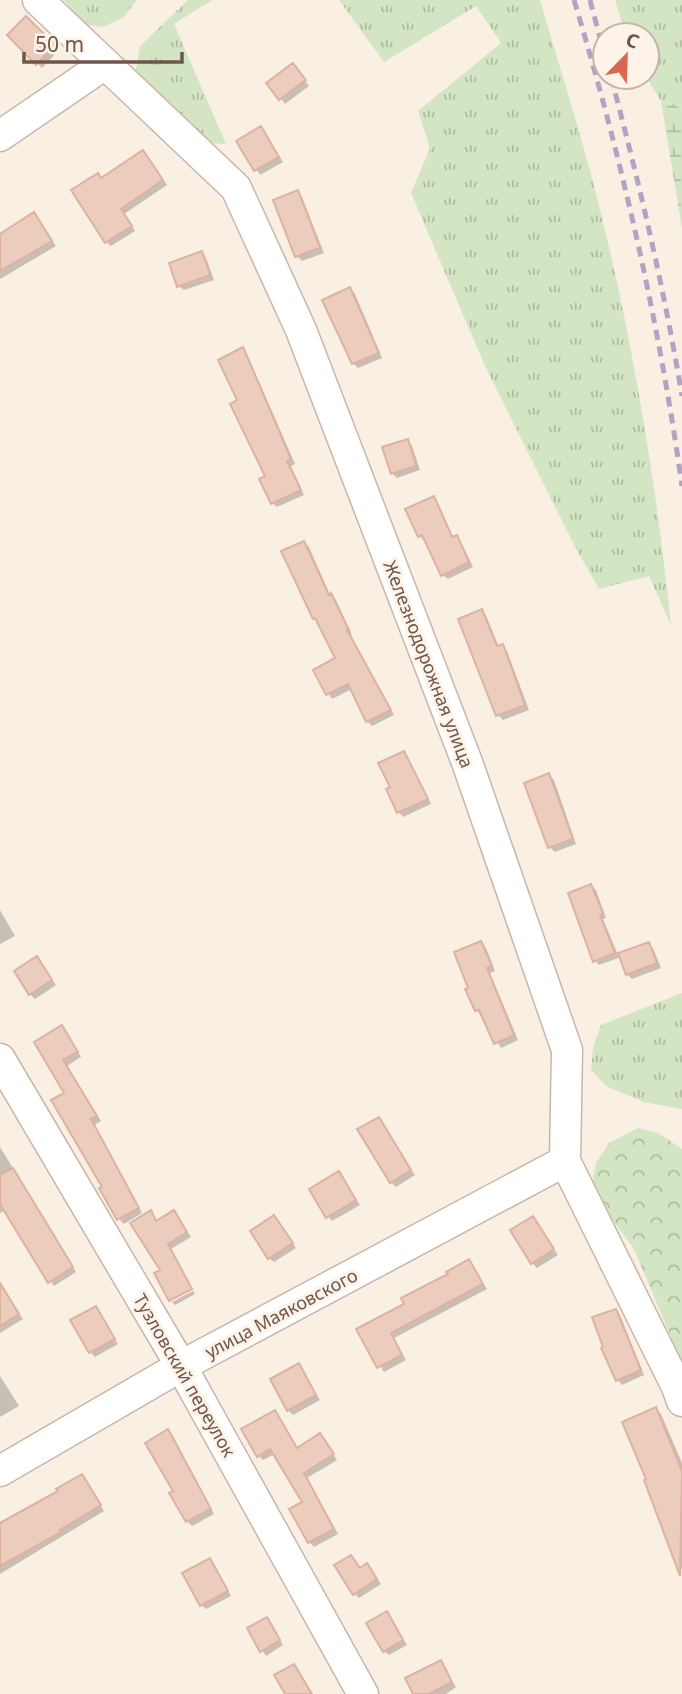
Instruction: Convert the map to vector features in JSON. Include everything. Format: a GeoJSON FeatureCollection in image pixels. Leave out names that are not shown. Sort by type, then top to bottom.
{"type":"FeatureCollection","features":[{"type":"Feature","properties":{"kind":"street","name":"Железнодорожная улица"},"geometry":{"type":"LineString","coordinates":[[38,0],[236,188],[301,330],[468,765],[567,1050],[565,1161],[682,1401]]}},
{"type":"Feature","properties":{"kind":"street"},"geometry":{"type":"LineString","coordinates":[[0,136],[105,64]]}},
{"type":"Feature","properties":{"kind":"street","name":"Тузловский переулок"},"geometry":{"type":"LineString","coordinates":[[0,1059],[181,1366],[363,1694]]}},
{"type":"Feature","properties":{"kind":"street","name":"улица Маяковского"},"geometry":{"type":"LineString","coordinates":[[0,1471],[181,1366],[565,1161]]}},
{"type":"Feature","properties":{"kind":"green space"},"geometry":{"type":"Polygon","coordinates":[[[64,0],[137,0],[123,18],[102,27],[83,24],[64,0]]]}},
{"type":"Feature","properties":{"kind":"green space"},"geometry":{"type":"Polygon","coordinates":[[[188,0],[212,0],[174,24],[226,144],[205,143],[135,75],[140,46],[188,0]]]}},
{"type":"Feature","properties":{"kind":"green space"},"geometry":{"type":"Polygon","coordinates":[[[339,0],[540,0],[591,174],[618,286],[649,455],[671,625],[649,576],[599,589],[574,545],[485,366],[411,193],[430,148],[418,111],[501,43],[476,6],[384,62],[339,0]]]}},
{"type":"Feature","properties":{"kind":"green space"},"geometry":{"type":"Polygon","coordinates":[[[615,0],[682,0],[682,110],[671,102],[661,101],[655,91],[661,91],[661,21],[622,21],[615,0]]]}},
{"type":"Feature","properties":{"kind":"green space"},"geometry":{"type":"Polygon","coordinates":[[[661,101],[671,102],[682,110],[682,228],[661,101]]]}},
{"type":"Feature","properties":{"kind":"green space"},"geometry":{"type":"Polygon","coordinates":[[[682,993],[682,1109],[644,1102],[606,1086],[591,1070],[593,1047],[601,1025],[682,993]]]}},
{"type":"Feature","properties":{"kind":"green space"},"geometry":{"type":"Polygon","coordinates":[[[638,1128],[658,1133],[682,1149],[682,1363],[634,1249],[603,1207],[592,1184],[596,1163],[609,1143],[638,1128]]]}},
{"type":"Feature","properties":{"kind":"building"},"geometry":{"type":"Polygon","coordinates":[[[26,16],[55,45],[36,65],[7,35],[26,16]]]}},
{"type":"Feature","properties":{"kind":"building"},"geometry":{"type":"Polygon","coordinates":[[[293,63],[306,80],[279,100],[266,83],[293,63]]]}},
{"type":"Feature","properties":{"kind":"building"},"geometry":{"type":"Polygon","coordinates":[[[261,126],[279,157],[254,171],[236,141],[261,126]]]}},
{"type":"Feature","properties":{"kind":"building"},"geometry":{"type":"Polygon","coordinates":[[[143,150],[163,180],[121,209],[132,226],[105,243],[71,190],[98,173],[101,178],[143,150]]]}},
{"type":"Feature","properties":{"kind":"building"},"geometry":{"type":"Polygon","coordinates":[[[298,190],[320,248],[295,257],[273,200],[298,190]]]}},
{"type":"Feature","properties":{"kind":"building"},"geometry":{"type":"Polygon","coordinates":[[[34,212],[52,241],[0,271],[0,234],[34,212]]]}},
{"type":"Feature","properties":{"kind":"building"},"geometry":{"type":"Polygon","coordinates":[[[202,251],[210,275],[177,287],[169,263],[202,251]]]}},
{"type":"Feature","properties":{"kind":"building"},"geometry":{"type":"Polygon","coordinates":[[[350,287],[379,353],[352,364],[322,300],[350,287]]]}},
{"type":"Feature","properties":{"kind":"building"},"geometry":{"type":"Polygon","coordinates":[[[243,347],[291,459],[287,461],[301,490],[271,504],[259,479],[265,476],[230,404],[237,400],[218,360],[243,347]]]}},
{"type":"Feature","properties":{"kind":"building"},"geometry":{"type":"Polygon","coordinates":[[[408,439],[416,466],[391,474],[382,447],[408,439]]]}},
{"type":"Feature","properties":{"kind":"building"},"geometry":{"type":"Polygon","coordinates":[[[434,496],[452,537],[457,535],[469,562],[441,576],[422,535],[418,537],[405,509],[434,496]]]}},
{"type":"Feature","properties":{"kind":"building"},"geometry":{"type":"Polygon","coordinates":[[[304,541],[347,630],[391,710],[366,722],[348,684],[326,695],[313,670],[335,658],[281,551],[304,541]]]}},
{"type":"Feature","properties":{"kind":"building"},"geometry":{"type":"Polygon","coordinates":[[[482,609],[497,646],[503,644],[525,705],[496,716],[458,619],[482,609]]]}},
{"type":"Feature","properties":{"kind":"building"},"geometry":{"type":"Polygon","coordinates":[[[404,751],[428,799],[397,813],[386,789],[390,787],[378,763],[404,751]]]}},
{"type":"Feature","properties":{"kind":"building"},"geometry":{"type":"Polygon","coordinates":[[[549,773],[573,839],[548,848],[524,783],[549,773]]]}},
{"type":"Feature","properties":{"kind":"building"},"geometry":{"type":"Polygon","coordinates":[[[591,884],[615,953],[593,962],[568,893],[591,884]]]}},
{"type":"Feature","properties":{"kind":"building"},"geometry":{"type":"Polygon","coordinates":[[[481,941],[492,966],[487,968],[514,1035],[494,1044],[479,1010],[475,1011],[465,989],[468,988],[454,952],[481,941]]]}},
{"type":"Feature","properties":{"kind":"building"},"geometry":{"type":"Polygon","coordinates":[[[649,942],[657,963],[626,975],[618,953],[649,942]]]}},
{"type":"Feature","properties":{"kind":"building"},"geometry":{"type":"Polygon","coordinates":[[[37,956],[52,980],[29,995],[14,971],[37,956]]]}},
{"type":"Feature","properties":{"kind":"building"},"geometry":{"type":"Polygon","coordinates":[[[62,1025],[78,1052],[63,1060],[97,1116],[91,1119],[139,1208],[117,1220],[99,1188],[102,1187],[51,1100],[64,1093],[34,1042],[62,1025]]]}},
{"type":"Feature","properties":{"kind":"building"},"geometry":{"type":"Polygon","coordinates":[[[379,1117],[411,1170],[390,1183],[357,1129],[379,1117]]]}},
{"type":"Feature","properties":{"kind":"building"},"geometry":{"type":"Polygon","coordinates":[[[13,1168],[73,1267],[48,1283],[0,1204],[0,1175],[13,1168]]]}},
{"type":"Feature","properties":{"kind":"building"},"geometry":{"type":"Polygon","coordinates":[[[339,1171],[356,1200],[326,1218],[309,1189],[339,1171]]]}},
{"type":"Feature","properties":{"kind":"building"},"geometry":{"type":"Polygon","coordinates":[[[151,1210],[156,1221],[174,1210],[187,1232],[168,1244],[192,1289],[169,1301],[154,1273],[160,1270],[130,1223],[151,1210]]]}},
{"type":"Feature","properties":{"kind":"building"},"geometry":{"type":"Polygon","coordinates":[[[274,1215],[293,1243],[268,1259],[250,1231],[274,1215]]]}},
{"type":"Feature","properties":{"kind":"building"},"geometry":{"type":"Polygon","coordinates":[[[533,1216],[554,1249],[531,1264],[510,1230],[533,1216]]]}},
{"type":"Feature","properties":{"kind":"building"},"geometry":{"type":"Polygon","coordinates":[[[469,1259],[483,1284],[391,1333],[402,1355],[377,1368],[356,1329],[404,1304],[401,1298],[448,1274],[446,1272],[469,1259]]]}},
{"type":"Feature","properties":{"kind":"building"},"geometry":{"type":"Polygon","coordinates":[[[0,1283],[19,1314],[0,1326],[0,1283]]]}},
{"type":"Feature","properties":{"kind":"building"},"geometry":{"type":"Polygon","coordinates":[[[96,1306],[115,1339],[89,1353],[70,1320],[96,1306]]]}},
{"type":"Feature","properties":{"kind":"building"},"geometry":{"type":"Polygon","coordinates":[[[616,1309],[641,1370],[616,1381],[601,1348],[603,1347],[592,1317],[616,1309]]]}},
{"type":"Feature","properties":{"kind":"building"},"geometry":{"type":"Polygon","coordinates":[[[299,1363],[316,1395],[287,1411],[270,1379],[299,1363]]]}},
{"type":"Feature","properties":{"kind":"building"},"geometry":{"type":"Polygon","coordinates":[[[656,1407],[682,1471],[680,1576],[644,1480],[646,1479],[622,1422],[656,1407]]]}},
{"type":"Feature","properties":{"kind":"building"},"geometry":{"type":"Polygon","coordinates":[[[275,1410],[297,1448],[320,1433],[334,1454],[304,1473],[334,1529],[308,1543],[289,1509],[302,1502],[270,1449],[257,1457],[241,1429],[275,1410]]]}},
{"type":"Feature","properties":{"kind":"building"},"geometry":{"type":"Polygon","coordinates":[[[168,1429],[211,1509],[186,1522],[169,1493],[173,1491],[145,1443],[168,1429]]]}},
{"type":"Feature","properties":{"kind":"building"},"geometry":{"type":"Polygon","coordinates":[[[82,1474],[101,1505],[60,1530],[61,1532],[0,1566],[0,1523],[58,1491],[56,1489],[82,1474]]]}},
{"type":"Feature","properties":{"kind":"building"},"geometry":{"type":"Polygon","coordinates":[[[351,1555],[360,1568],[367,1563],[377,1579],[353,1595],[334,1565],[351,1555]]]}},
{"type":"Feature","properties":{"kind":"building"},"geometry":{"type":"Polygon","coordinates":[[[210,1558],[228,1591],[200,1606],[182,1573],[210,1558]]]}},
{"type":"Feature","properties":{"kind":"building"},"geometry":{"type":"Polygon","coordinates":[[[387,1611],[403,1640],[383,1652],[366,1623],[387,1611]]]}},
{"type":"Feature","properties":{"kind":"building"},"geometry":{"type":"Polygon","coordinates":[[[267,1617],[280,1640],[260,1652],[247,1628],[267,1617]]]}},
{"type":"Feature","properties":{"kind":"building"},"geometry":{"type":"Polygon","coordinates":[[[441,1660],[452,1682],[429,1694],[413,1694],[405,1678],[441,1660]]]}},
{"type":"Feature","properties":{"kind":"building"},"geometry":{"type":"Polygon","coordinates":[[[294,1664],[312,1694],[285,1694],[274,1675],[294,1664]]]}},
{"type":"Feature","properties":{"kind":"railway"},"geometry":{"type":"LineString","coordinates":[[574,0],[608,120],[637,241],[662,363],[682,486]]}},
{"type":"Feature","properties":{"kind":"railway"},"geometry":{"type":"LineString","coordinates":[[590,0],[596,21]]}},
{"type":"Feature","properties":{"kind":"railway"},"geometry":{"type":"LineString","coordinates":[[615,91],[650,235],[682,396]]}}]}
